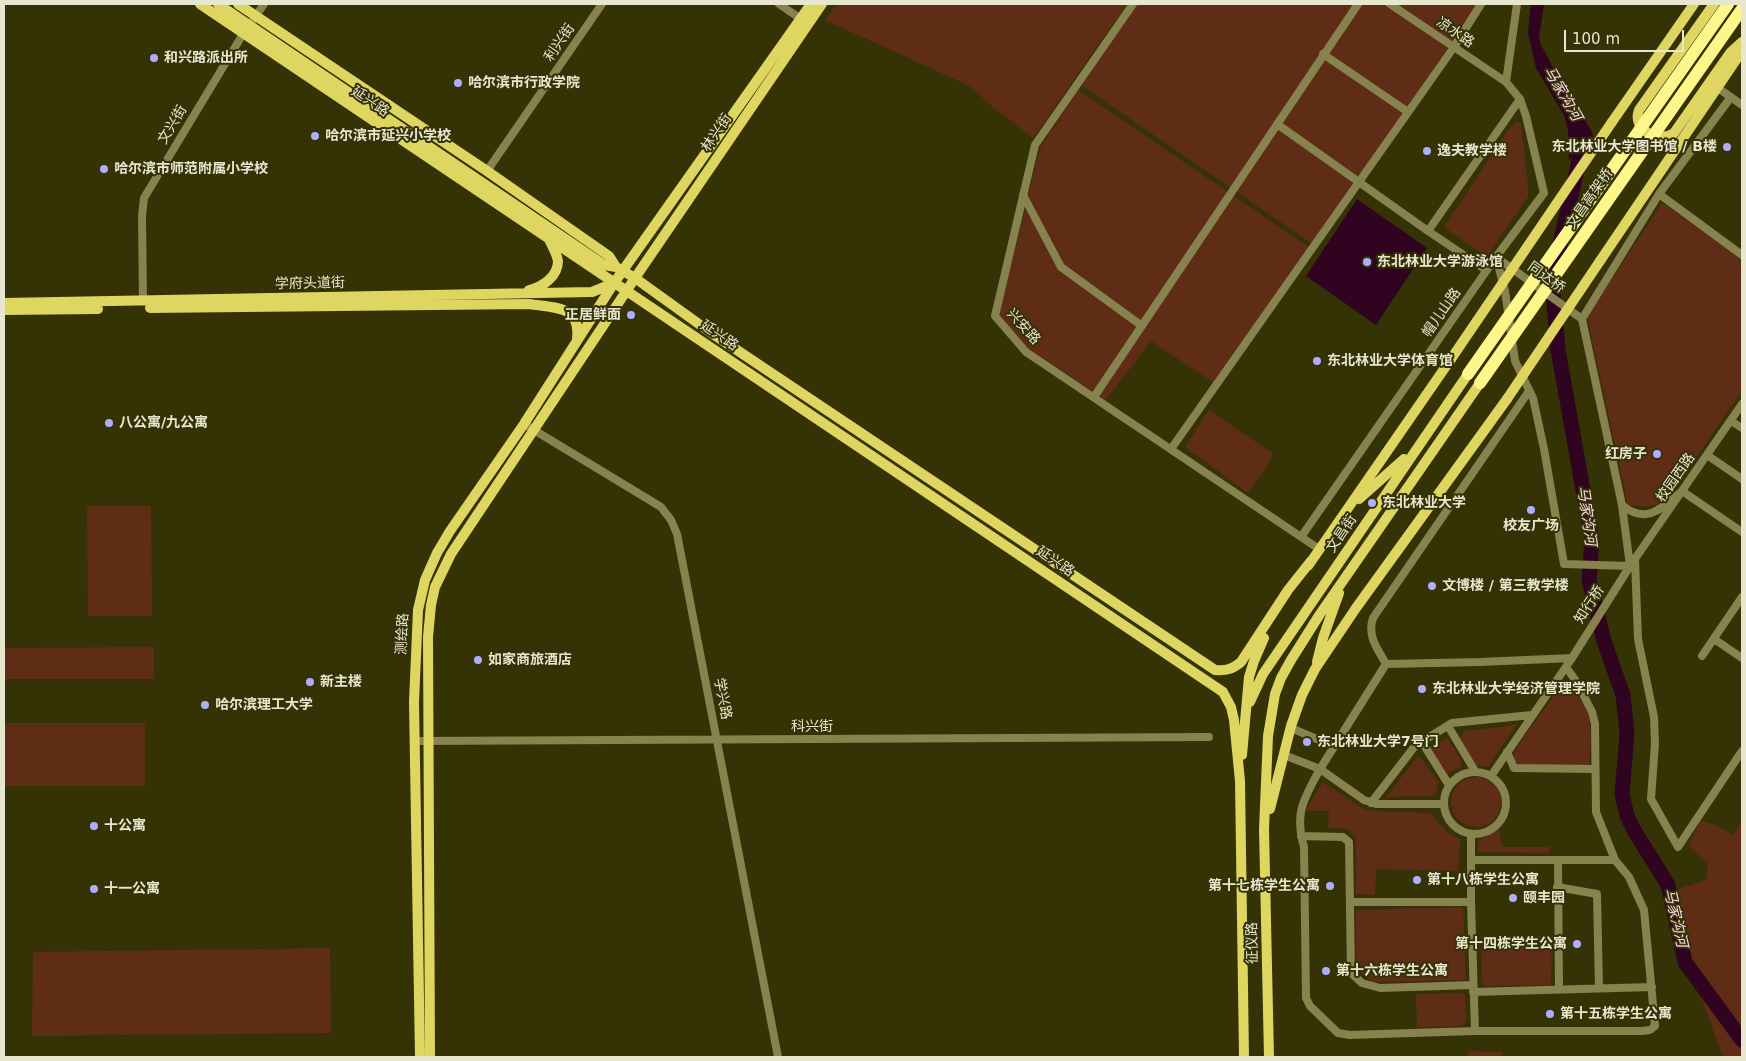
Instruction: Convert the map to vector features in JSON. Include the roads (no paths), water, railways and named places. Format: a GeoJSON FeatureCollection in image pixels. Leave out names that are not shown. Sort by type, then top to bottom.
{"type":"FeatureCollection","features":[{"type":"Feature","properties":{"kind":"highway","name":"文昌高架桥"},"geometry":{"type":"LineString","coordinates":[[1468,374],[1728,4]]}},
{"type":"Feature","properties":{"kind":"highway","name":"文昌高架桥"},"geometry":{"type":"LineString","coordinates":[[1480,383],[1742,9]]}},
{"type":"Feature","properties":{"kind":"main road","name":"延兴路"},"geometry":{"type":"LineString","coordinates":[[200,4],[246,29],[614,283],[1223,692],[1231,706],[1234,720],[1240,781]]}},
{"type":"Feature","properties":{"kind":"main road"},"geometry":{"type":"LineString","coordinates":[[218,4],[246,29],[604,265],[619,269]]}},
{"type":"Feature","properties":{"kind":"main road","name":"延兴路"},"geometry":{"type":"LineString","coordinates":[[238,4],[487,171],[609,256],[619,269],[635,278],[710,332],[1215,670],[1229,670],[1241,662],[1288,590],[1311,561]]}},
{"type":"Feature","properties":{"kind":"main road","name":"林兴街"},"geometry":{"type":"LineString","coordinates":[[619,269],[812,4]]}},
{"type":"Feature","properties":{"kind":"main road","name":"林兴街"},"geometry":{"type":"LineString","coordinates":[[635,278],[822,4]]}},
{"type":"Feature","properties":{"kind":"main road"},"geometry":{"type":"LineString","coordinates":[[1244,1057],[1240,781],[1248,685],[1254,661],[1266,632],[1319,549],[1694,4]]}},
{"type":"Feature","properties":{"kind":"main road"},"geometry":{"type":"LineString","coordinates":[[1714,4],[1644,104],[1637,116],[1638,123],[1655,136],[1671,136],[1683,122],[1730,53],[1742,42]]}},
{"type":"Feature","properties":{"kind":"main road"},"geometry":{"type":"LineString","coordinates":[[1264,829],[1291,728],[1302,695],[1316,668],[1356,608],[1507,399],[1742,51]]}},
{"type":"Feature","properties":{"kind":"main road"},"geometry":{"type":"LineString","coordinates":[[516,294],[540,286],[554,274],[558,262],[548,238]]}},
{"type":"Feature","properties":{"kind":"main road","name":"测绘路"},"geometry":{"type":"LineString","coordinates":[[420,1057],[415,742],[418,610],[425,580],[437,553],[450,531],[524,424],[614,283],[619,269]]}},
{"type":"Feature","properties":{"kind":"main road","name":"测绘路"},"geometry":{"type":"LineString","coordinates":[[430,1057],[428,637],[430,605],[435,586],[451,554],[635,278]]}},
{"type":"Feature","properties":{"kind":"main road","name":"学府头道街"},"geometry":{"type":"LineString","coordinates":[[4,303],[592,292],[614,283]]}},
{"type":"Feature","properties":{"kind":"main road","name":"学府头道街"},"geometry":{"type":"LineString","coordinates":[[4,310],[529,304],[556,308],[572,315],[578,324],[576,342]]}},
{"type":"Feature","properties":{"kind":"main road","name":"文昌街"},"geometry":{"type":"LineString","coordinates":[[1246,713],[1263,674],[1468,374]]}},
{"type":"Feature","properties":{"kind":"main road","name":"文昌街"},"geometry":{"type":"LineString","coordinates":[[1264,829],[1268,736],[1276,694],[1282,678],[1320,614],[1480,383]]}},
{"type":"Feature","properties":{"kind":"main road"},"geometry":{"type":"LineString","coordinates":[[1348,508],[1409,454],[1429,429]]}},
{"type":"Feature","properties":{"kind":"main road"},"geometry":{"type":"LineString","coordinates":[[1316,668],[1323,638],[1343,583]]}},
{"type":"Feature","properties":{"kind":"main road","name":"征仪路"},"geometry":{"type":"LineString","coordinates":[[1264,829],[1269,1057]]}},
{"type":"Feature","properties":{"kind":"street","name":"文兴街"},"geometry":{"type":"LineString","coordinates":[[143,301],[142,216],[144,198],[246,29],[264,4]]}},
{"type":"Feature","properties":{"kind":"street","name":"利兴街"},"geometry":{"type":"LineString","coordinates":[[487,171],[602,4]]}},
{"type":"Feature","properties":{"kind":"street"},"geometry":{"type":"LineString","coordinates":[[779,4],[801,19]]}},
{"type":"Feature","properties":{"kind":"street","name":"兴安路"},"geometry":{"type":"LineString","coordinates":[[1133,4],[1035,145],[995,316],[1026,352],[1319,549]]}},
{"type":"Feature","properties":{"kind":"street"},"geometry":{"type":"LineString","coordinates":[[1094,397],[1358,4]]}},
{"type":"Feature","properties":{"kind":"street","name":"凉水路"},"geometry":{"type":"LineString","coordinates":[[1390,4],[1506,82]]}},
{"type":"Feature","properties":{"kind":"street"},"geometry":{"type":"LineString","coordinates":[[1171,449],[1454,47],[1481,4]]}},
{"type":"Feature","properties":{"kind":"street"},"geometry":{"type":"LineString","coordinates":[[1506,82],[1517,4]]}},
{"type":"Feature","properties":{"kind":"street"},"geometry":{"type":"LineString","coordinates":[[1323,54],[1408,112]]}},
{"type":"Feature","properties":{"kind":"street","name":"帽儿山路"},"geometry":{"type":"LineString","coordinates":[[1301,537],[1486,270],[1544,193],[1526,116],[1520,99],[1506,82]]}},
{"type":"Feature","properties":{"kind":"street"},"geometry":{"type":"LineString","coordinates":[[1718,88],[1742,105]]}},
{"type":"Feature","properties":{"kind":"street"},"geometry":{"type":"LineString","coordinates":[[1731,97],[1659,194],[1582,320],[1633,563],[1638,640],[1654,717],[1655,744],[1651,799],[1678,846],[1742,751]]}},
{"type":"Feature","properties":{"kind":"street"},"geometry":{"type":"LineString","coordinates":[[1428,231],[1520,99]]}},
{"type":"Feature","properties":{"kind":"street"},"geometry":{"type":"LineString","coordinates":[[1277,124],[1486,270]]}},
{"type":"Feature","properties":{"kind":"street"},"geometry":{"type":"LineString","coordinates":[[1659,194],[1742,255]]}},
{"type":"Feature","properties":{"kind":"street"},"geometry":{"type":"LineString","coordinates":[[1023,195],[1061,267],[1142,326]]}},
{"type":"Feature","properties":{"kind":"street"},"geometry":{"type":"LineString","coordinates":[[1496,257],[1505,291],[1515,361],[1533,398],[1564,564],[1633,563]]}},
{"type":"Feature","properties":{"kind":"street","name":"同达桥"},"geometry":{"type":"LineString","coordinates":[[1496,257],[1582,320]]}},
{"type":"Feature","properties":{"kind":"street"},"geometry":{"type":"LineString","coordinates":[[1386,664],[1371,636],[1372,618],[1529,391]]}},
{"type":"Feature","properties":{"kind":"street","name":"校园西路"},"geometry":{"type":"LineString","coordinates":[[1633,563],[1742,404]]}},
{"type":"Feature","properties":{"kind":"street"},"geometry":{"type":"LineString","coordinates":[[1731,421],[1742,428]]}},
{"type":"Feature","properties":{"kind":"street","name":"学兴路"},"geometry":{"type":"LineString","coordinates":[[524,424],[661,507],[671,520],[677,534],[778,1057]]}},
{"type":"Feature","properties":{"kind":"street"},"geometry":{"type":"LineString","coordinates":[[1707,455],[1742,479]]}},
{"type":"Feature","properties":{"kind":"street"},"geometry":{"type":"LineString","coordinates":[[1622,505],[1630,512],[1650,515],[1682,491],[1742,532]]}},
{"type":"Feature","properties":{"kind":"street","name":"知行桥"},"geometry":{"type":"LineString","coordinates":[[1572,658],[1633,563]]}},
{"type":"Feature","properties":{"kind":"street"},"geometry":{"type":"LineString","coordinates":[[1702,656],[1742,597]]}},
{"type":"Feature","properties":{"kind":"street"},"geometry":{"type":"LineString","coordinates":[[1714,639],[1742,658]]}},
{"type":"Feature","properties":{"kind":"street"},"geometry":{"type":"LineString","coordinates":[[1386,664],[1572,658]]}},
{"type":"Feature","properties":{"kind":"street"},"geometry":{"type":"LineString","coordinates":[[1491,776],[1572,658]]}},
{"type":"Feature","properties":{"kind":"street"},"geometry":{"type":"LineString","coordinates":[[1386,664],[1320,769],[1300,811],[1299,829],[1304,847],[1306,998],[1310,1006],[1338,1033],[1350,1035],[1475,1031],[1650,1030],[1655,1026],[1644,910],[1628,877],[1616,860],[1596,812],[1596,732],[1592,712],[1578,684],[1566,667]]}},
{"type":"Feature","properties":{"kind":"street"},"geometry":{"type":"LineString","coordinates":[[1371,803],[1415,746],[1452,723],[1532,715]]}},
{"type":"Feature","properties":{"kind":"street"},"geometry":{"type":"LineString","coordinates":[[1448,726],[1475,771]]}},
{"type":"Feature","properties":{"kind":"street"},"geometry":{"type":"LineString","coordinates":[[1291,728],[1334,746]]}},
{"type":"Feature","properties":{"kind":"street","name":"科兴街"},"geometry":{"type":"LineString","coordinates":[[415,742],[1209,737]]}},
{"type":"Feature","properties":{"kind":"street"},"geometry":{"type":"LineString","coordinates":[[1422,742],[1449,785]]}},
{"type":"Feature","properties":{"kind":"street"},"geometry":{"type":"LineString","coordinates":[[1507,752],[1514,768],[1595,769]]}},
{"type":"Feature","properties":{"kind":"street"},"geometry":{"type":"LineString","coordinates":[[1284,755],[1320,769],[1371,803],[1443,804]]}},
{"type":"Feature","properties":{"kind":"street"},"geometry":{"type":"LineString","coordinates":[[1475,771],[1491,776],[1499,782],[1504,792],[1506,802],[1505,813],[1500,822],[1482,834],[1463,832],[1449,821],[1443,804],[1445,791],[1463,773],[1475,771]]}},
{"type":"Feature","properties":{"kind":"street"},"geometry":{"type":"LineString","coordinates":[[1472,834],[1471,902],[1475,1031]]}},
{"type":"Feature","properties":{"kind":"street"},"geometry":{"type":"LineString","coordinates":[[1301,836],[1344,837],[1349,842],[1351,973],[1362,983],[1380,988],[1559,989],[1652,987]]}},
{"type":"Feature","properties":{"kind":"street"},"geometry":{"type":"LineString","coordinates":[[1472,860],[1616,860]]}},
{"type":"Feature","properties":{"kind":"street"},"geometry":{"type":"LineString","coordinates":[[1558,861],[1559,989]]}},
{"type":"Feature","properties":{"kind":"street"},"geometry":{"type":"LineString","coordinates":[[1557,887],[1597,894],[1599,988]]}},
{"type":"Feature","properties":{"kind":"street"},"geometry":{"type":"LineString","coordinates":[[1351,902],[1471,902]]}},
{"type":"Feature","properties":{"kind":"water"},"geometry":{"type":"Polygon","coordinates":[[[1531,4],[1544,4],[1539,38],[1541,45],[1588,133],[1569,161],[1568,130],[1564,115],[1536,68],[1528,33],[1531,4]]]}},
{"type":"Feature","properties":{"kind":"water","name":"东北林业大学游泳馆"},"geometry":{"type":"Polygon","coordinates":[[[1357,199],[1427,248],[1376,325],[1306,276],[1357,199]]]}},
{"type":"Feature","properties":{"kind":"waterway","name":"马家沟河"},"geometry":{"type":"LineString","coordinates":[[1577,121],[1585,135],[1552,279],[1558,350],[1592,540],[1589,580],[1604,641],[1623,695],[1627,734],[1622,794],[1627,816],[1635,832],[1668,885],[1685,962],[1742,1040]]}},
{"type":"Feature","properties":{"kind":"place","name":"和兴路派出所"},"geometry":{"type":"Point","coordinates":[154,58]}},
{"type":"Feature","properties":{"kind":"place","name":"哈尔滨市行政学院"},"geometry":{"type":"Point","coordinates":[458,83]}},
{"type":"Feature","properties":{"kind":"place","name":"哈尔滨市延兴小学校"},"geometry":{"type":"Point","coordinates":[315,136]}},
{"type":"Feature","properties":{"kind":"place","name":"东北林业大学图书馆 / B楼"},"geometry":{"type":"Point","coordinates":[1727,147]}},
{"type":"Feature","properties":{"kind":"place","name":"逸夫教学楼"},"geometry":{"type":"Point","coordinates":[1427,151]}},
{"type":"Feature","properties":{"kind":"place","name":"哈尔滨市师范附属小学校"},"geometry":{"type":"Point","coordinates":[104,169]}},
{"type":"Feature","properties":{"kind":"place","name":"东北林业大学游泳馆"},"geometry":{"type":"Point","coordinates":[1367,262]}},
{"type":"Feature","properties":{"kind":"place","name":"正居鲜面"},"geometry":{"type":"Point","coordinates":[631,315]}},
{"type":"Feature","properties":{"kind":"place","name":"东北林业大学体育馆"},"geometry":{"type":"Point","coordinates":[1317,361]}},
{"type":"Feature","properties":{"kind":"place","name":"八公寓/九公寓"},"geometry":{"type":"Point","coordinates":[109,423]}},
{"type":"Feature","properties":{"kind":"place","name":"红房子"},"geometry":{"type":"Point","coordinates":[1657,454]}},
{"type":"Feature","properties":{"kind":"place","name":"东北林业大学"},"geometry":{"type":"Point","coordinates":[1372,503]}},
{"type":"Feature","properties":{"kind":"place","name":"校友广场"},"geometry":{"type":"Point","coordinates":[1531,510]}},
{"type":"Feature","properties":{"kind":"place","name":"文博楼 / 第三教学楼"},"geometry":{"type":"Point","coordinates":[1432,586]}},
{"type":"Feature","properties":{"kind":"place","name":"如家商旅酒店"},"geometry":{"type":"Point","coordinates":[478,660]}},
{"type":"Feature","properties":{"kind":"place","name":"新主楼"},"geometry":{"type":"Point","coordinates":[310,682]}},
{"type":"Feature","properties":{"kind":"place","name":"东北林业大学经济管理学院"},"geometry":{"type":"Point","coordinates":[1422,689]}},
{"type":"Feature","properties":{"kind":"place","name":"哈尔滨理工大学"},"geometry":{"type":"Point","coordinates":[205,705]}},
{"type":"Feature","properties":{"kind":"place","name":"东北林业大学7号门"},"geometry":{"type":"Point","coordinates":[1307,742]}},
{"type":"Feature","properties":{"kind":"place","name":"十公寓"},"geometry":{"type":"Point","coordinates":[94,826]}},
{"type":"Feature","properties":{"kind":"place","name":"第十八栋学生公寓"},"geometry":{"type":"Point","coordinates":[1417,880]}},
{"type":"Feature","properties":{"kind":"place","name":"第十七栋学生公寓"},"geometry":{"type":"Point","coordinates":[1330,886]}},
{"type":"Feature","properties":{"kind":"place","name":"十一公寓"},"geometry":{"type":"Point","coordinates":[94,889]}},
{"type":"Feature","properties":{"kind":"place","name":"颐丰园"},"geometry":{"type":"Point","coordinates":[1513,898]}},
{"type":"Feature","properties":{"kind":"place","name":"第十四栋学生公寓"},"geometry":{"type":"Point","coordinates":[1577,944]}},
{"type":"Feature","properties":{"kind":"place","name":"第十六栋学生公寓"},"geometry":{"type":"Point","coordinates":[1326,971]}},
{"type":"Feature","properties":{"kind":"place","name":"第十五栋学生公寓"},"geometry":{"type":"Point","coordinates":[1550,1014]}}]}
